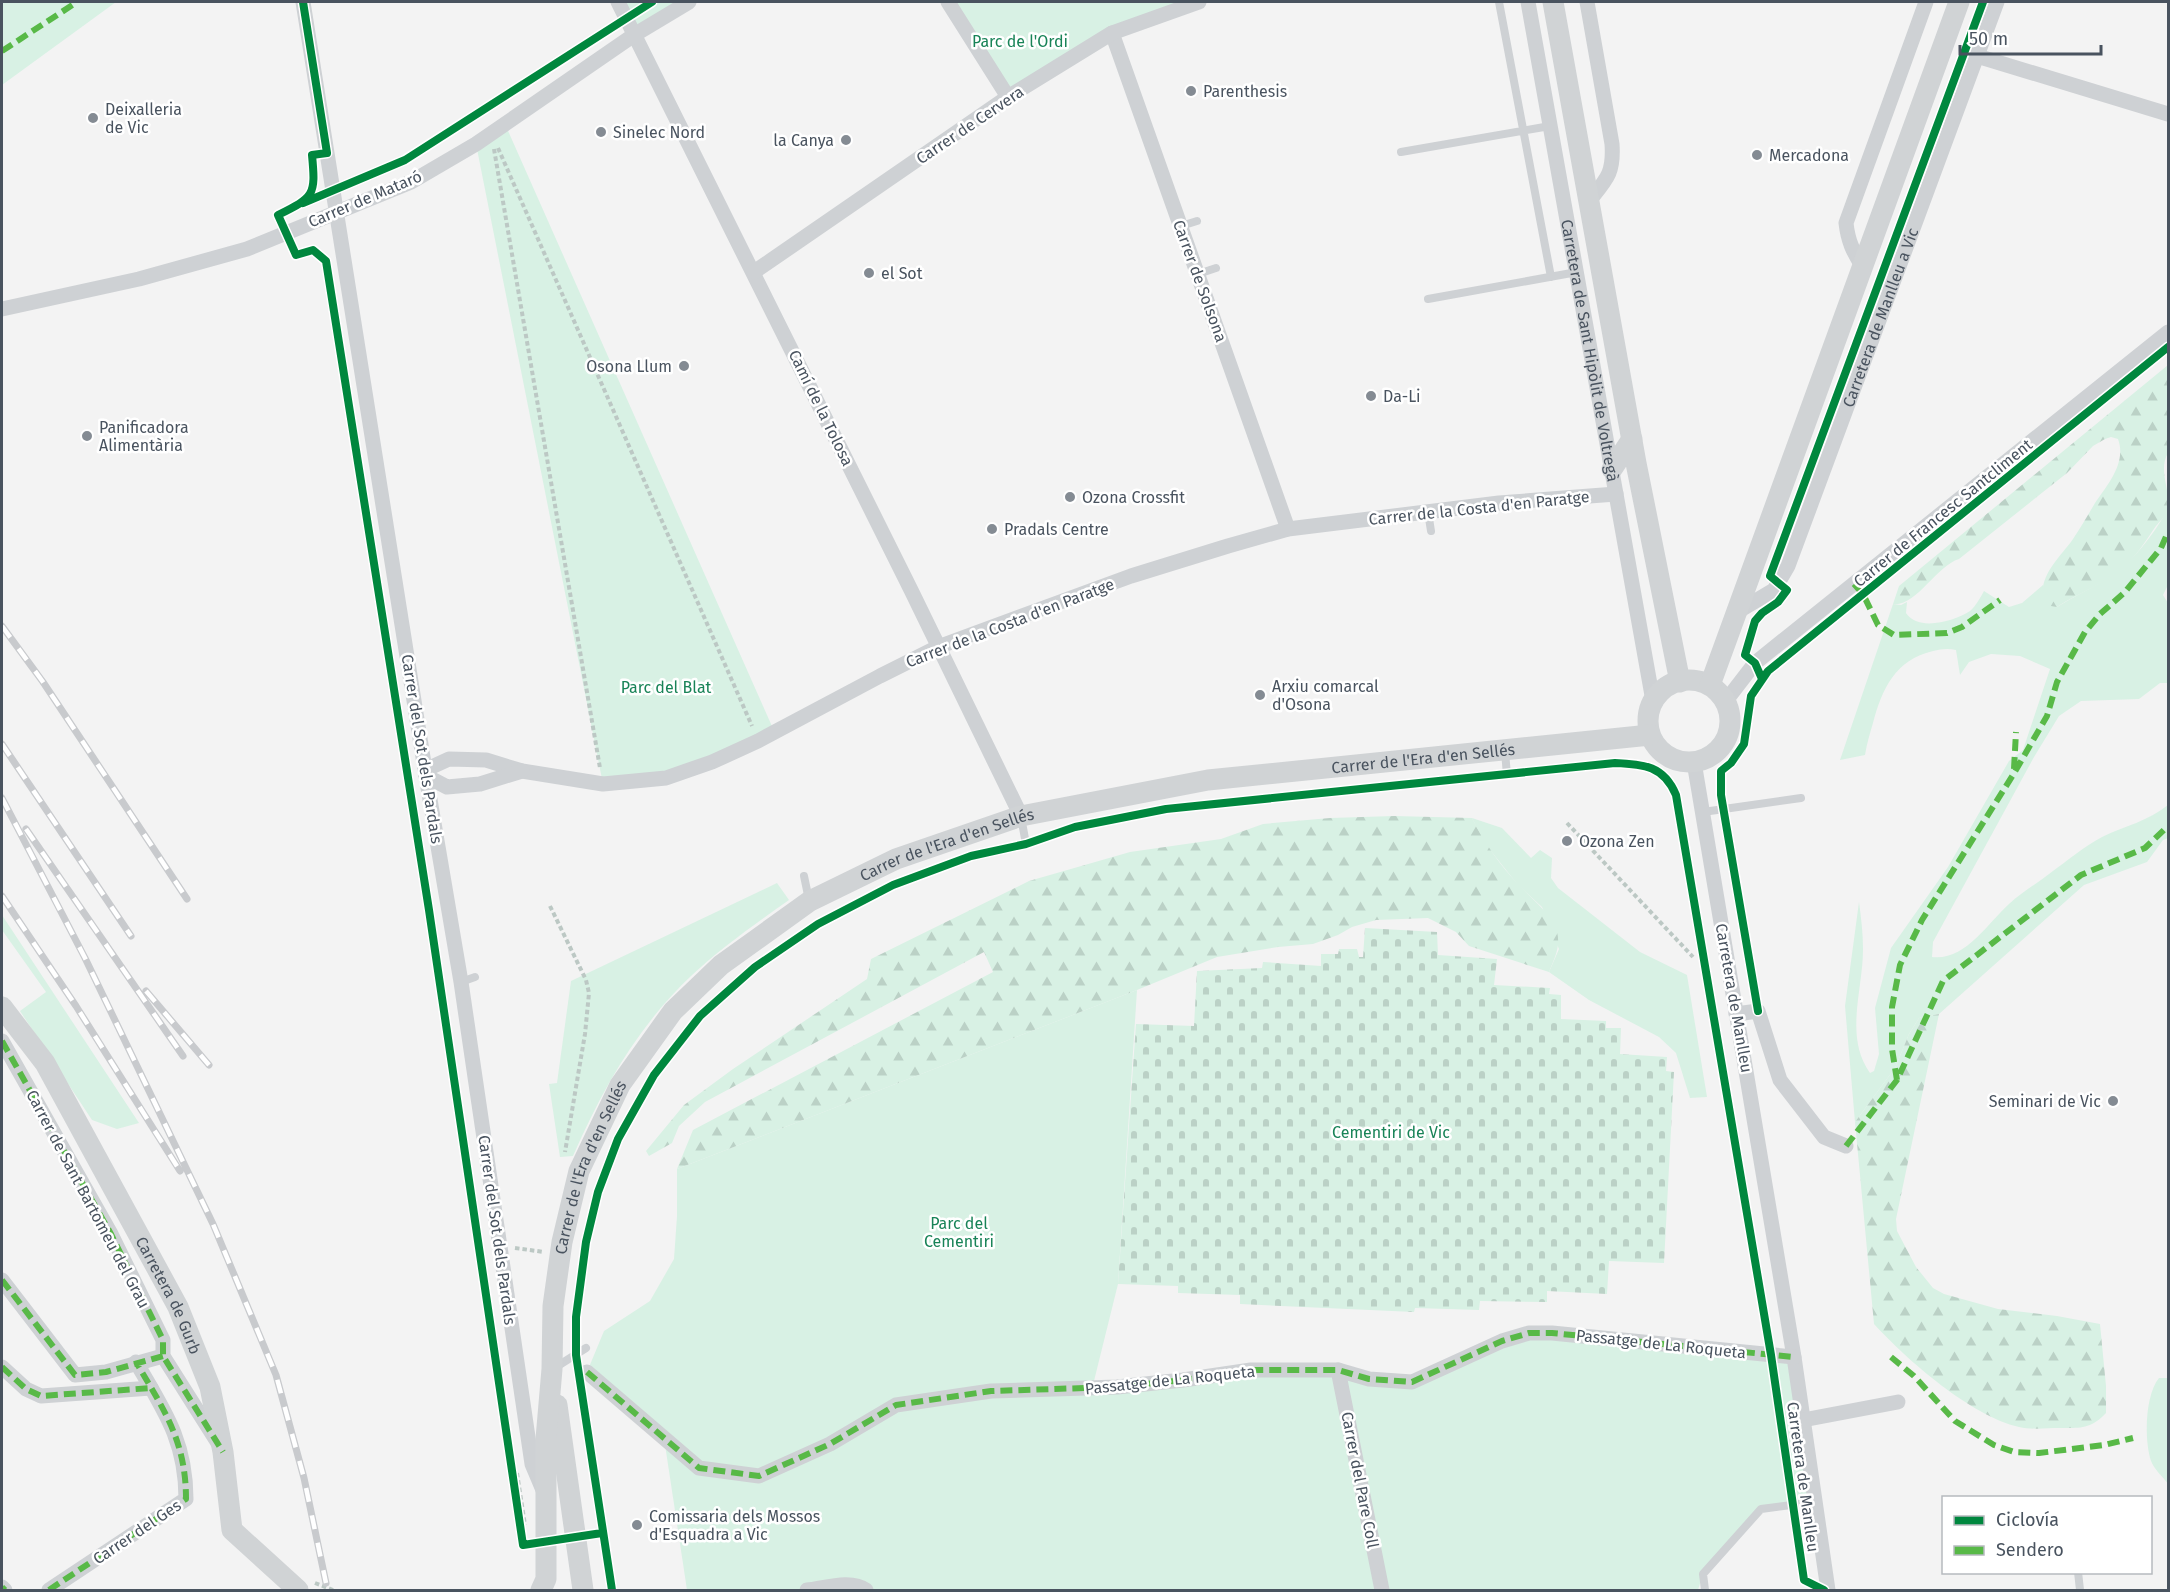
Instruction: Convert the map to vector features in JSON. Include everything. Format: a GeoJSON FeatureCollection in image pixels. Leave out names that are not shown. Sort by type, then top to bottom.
{"type":"FeatureCollection","features":[{"type":"Feature","properties":{"kind":"street","name":"Carrer del Sot dels Pardals"},"geometry":{"type":"LineString","coordinates":[[303,2],[425,773],[468,979],[532,1464],[545,1496]]}},
{"type":"Feature","properties":{"kind":"street","name":"Camí de la Tolosa"},"geometry":{"type":"LineString","coordinates":[[618,2],[1021,816]]}},
{"type":"Feature","properties":{"kind":"street","name":"Carrer de Mataró"},"geometry":{"type":"LineString","coordinates":[[2,309],[161,273],[247,249],[411,182],[492,133],[634,35],[689,2]]}},
{"type":"Feature","properties":{"kind":"street"},"geometry":{"type":"LineString","coordinates":[[948,2],[1008,97]]}},
{"type":"Feature","properties":{"kind":"street","name":"Carrer de Cervera"},"geometry":{"type":"LineString","coordinates":[[754,273],[1008,97],[1112,33],[1199,2]]}},
{"type":"Feature","properties":{"kind":"street","name":"Carretera de Sant Hipòlit de Voltregà"},"geometry":{"type":"LineString","coordinates":[[1528,2],[1653,701]]}},
{"type":"Feature","properties":{"kind":"street","name":"Carretera de Sant Hipòlit de Voltregà"},"geometry":{"type":"LineString","coordinates":[[1553,2],[1632,439],[1680,682]]}},
{"type":"Feature","properties":{"kind":"street","name":"Carretera de Sant Hipòlit de Voltregà"},"geometry":{"type":"LineString","coordinates":[[1587,2],[1612,144],[1613,163],[1610,177],[1589,201]]}},
{"type":"Feature","properties":{"kind":"street"},"geometry":{"type":"LineString","coordinates":[[1863,267],[1851,249],[1846,223],[1926,2]]}},
{"type":"Feature","properties":{"kind":"street","name":"Carretera de Manlleu a Vic"},"geometry":{"type":"LineString","coordinates":[[1710,685],[1959,2]]}},
{"type":"Feature","properties":{"kind":"street","name":"Carretera de Manlleu a Vic"},"geometry":{"type":"LineString","coordinates":[[1737,612],[1774,590],[1788,566],[1997,2]]}},
{"type":"Feature","properties":{"kind":"street","name":"Carrer de Solsona"},"geometry":{"type":"LineString","coordinates":[[1112,33],[1288,529]]}},
{"type":"Feature","properties":{"kind":"street"},"geometry":{"type":"LineString","coordinates":[[1977,56],[2169,114]]}},
{"type":"Feature","properties":{"kind":"street","name":"Carrer de Francesc Santcliment"},"geometry":{"type":"LineString","coordinates":[[1725,702],[1755,663],[2169,332]]}},
{"type":"Feature","properties":{"kind":"street"},"geometry":{"type":"LineString","coordinates":[[1612,470],[1632,439]]}},
{"type":"Feature","properties":{"kind":"street","name":"Carrer de la Costa d'en Paratge"},"geometry":{"type":"LineString","coordinates":[[425,773],[449,759],[486,760],[522,771],[603,784],[666,778],[712,762],[758,741],[938,647],[1131,576],[1288,529],[1499,503],[1616,494]]}},
{"type":"Feature","properties":{"kind":"street"},"geometry":{"type":"LineString","coordinates":[[1694,681],[1710,685],[1725,702],[1730,723],[1727,737],[1714,754],[1694,762],[1680,762],[1667,756],[1657,747],[1650,735],[1648,721],[1653,701],[1662,690],[1680,682],[1694,681]]}},
{"type":"Feature","properties":{"kind":"street","name":"Carrer de l'Era d'en Sellés"},"geometry":{"type":"LineString","coordinates":[[541,1590],[546,1579],[546,1439],[552,1369],[553,1306],[562,1242],[579,1171],[620,1085],[673,1011],[721,965],[810,901],[896,859],[1021,816],[1208,780],[1650,735]]}},
{"type":"Feature","properties":{"kind":"street","name":"Carretera de Manlleu"},"geometry":{"type":"LineString","coordinates":[[1694,762],[1794,1358],[1828,1590]]}},
{"type":"Feature","properties":{"kind":"street"},"geometry":{"type":"LineString","coordinates":[[425,773],[447,787],[480,784],[522,771]]}},
{"type":"Feature","properties":{"kind":"street","name":"Carretera de Gurb"},"geometry":{"type":"LineString","coordinates":[[2,1007],[45,1063],[178,1307],[210,1387],[223,1452],[232,1530],[298,1590]]}},
{"type":"Feature","properties":{"kind":"street"},"geometry":{"type":"LineString","coordinates":[[1736,1014],[1758,1011],[1780,1080],[1824,1137],[1846,1146]]}},
{"type":"Feature","properties":{"kind":"street","name":"Carrer de Sant Bartomeu del Grau"},"geometry":{"type":"LineString","coordinates":[[2,1041],[111,1234],[163,1340],[163,1356],[223,1452]]}},
{"type":"Feature","properties":{"kind":"street"},"geometry":{"type":"LineString","coordinates":[[2,1280],[75,1375],[106,1372],[163,1356]]}},
{"type":"Feature","properties":{"kind":"street","name":"Passatge de La Roqueta"},"geometry":{"type":"LineString","coordinates":[[587,1372],[699,1468],[759,1476],[830,1444],[896,1405],[991,1391],[1117,1387],[1251,1370],[1338,1370],[1369,1379],[1412,1382],[1502,1341],[1529,1333],[1552,1333],[1794,1358]]}},
{"type":"Feature","properties":{"kind":"street","name":"Carrer del Ges"},"geometry":{"type":"LineString","coordinates":[[49,1590],[186,1499],[186,1476],[182,1453],[169,1419],[136,1362]]}},
{"type":"Feature","properties":{"kind":"street"},"geometry":{"type":"LineString","coordinates":[[2,1367],[26,1389],[42,1396],[151,1388]]}},
{"type":"Feature","properties":{"kind":"street","name":"Carrer de l'Era d'en Sellés"},"geometry":{"type":"LineString","coordinates":[[552,1369],[583,1590]]}},
{"type":"Feature","properties":{"kind":"street","name":"Carrer del Pare Coll"},"geometry":{"type":"LineString","coordinates":[[1338,1370],[1382,1590]]}},
{"type":"Feature","properties":{"kind":"street"},"geometry":{"type":"LineString","coordinates":[[1803,1420],[1898,1401]]}},
{"type":"Feature","properties":{"kind":"street"},"geometry":{"type":"LineString","coordinates":[[807,1590],[858,1585],[866,1590]]}},
{"type":"Feature","properties":{"kind":"street"},"geometry":{"type":"LineString","coordinates":[[2,1587],[5,1590]]}},
{"type":"Feature","properties":{"kind":"lane"},"geometry":{"type":"LineString","coordinates":[[1499,2],[1551,277]]}},
{"type":"Feature","properties":{"kind":"lane"},"geometry":{"type":"LineString","coordinates":[[1401,152],[1550,126]]}},
{"type":"Feature","properties":{"kind":"lane"},"geometry":{"type":"LineString","coordinates":[[1180,226],[1197,220]]}},
{"type":"Feature","properties":{"kind":"lane"},"geometry":{"type":"LineString","coordinates":[[1198,274],[1216,268]]}},
{"type":"Feature","properties":{"kind":"lane"},"geometry":{"type":"LineString","coordinates":[[1428,299],[1577,273]]}},
{"type":"Feature","properties":{"kind":"lane"},"geometry":{"type":"LineString","coordinates":[[1428,512],[1431,531]]}},
{"type":"Feature","properties":{"kind":"lane"},"geometry":{"type":"LineString","coordinates":[[1505,751],[1507,775]]}},
{"type":"Feature","properties":{"kind":"lane"},"geometry":{"type":"LineString","coordinates":[[1702,812],[1801,798]]}},
{"type":"Feature","properties":{"kind":"lane"},"geometry":{"type":"LineString","coordinates":[[1021,816],[1026,844]]}},
{"type":"Feature","properties":{"kind":"lane"},"geometry":{"type":"LineString","coordinates":[[804,876],[810,901]]}},
{"type":"Feature","properties":{"kind":"lane"},"geometry":{"type":"LineString","coordinates":[[552,1369],[586,1348]]}},
{"type":"Feature","properties":{"kind":"lane"},"geometry":{"type":"LineString","coordinates":[[1705,1590],[1703,1574],[1761,1509],[1815,1502]]}},
{"type":"Feature","properties":{"kind":"lane"},"geometry":{"type":"LineString","coordinates":[[2078,1574],[2080,1590]]}},
{"type":"Feature","properties":{"kind":"path"},"geometry":{"type":"LineString","coordinates":[[492,133],[758,741]]}},
{"type":"Feature","properties":{"kind":"path"},"geometry":{"type":"LineString","coordinates":[[492,133],[603,784]]}},
{"type":"Feature","properties":{"kind":"path"},"geometry":{"type":"LineString","coordinates":[[1566,823],[1693,957]]}},
{"type":"Feature","properties":{"kind":"path"},"geometry":{"type":"LineString","coordinates":[[550,906],[586,980],[589,993],[584,1044],[564,1153]]}},
{"type":"Feature","properties":{"kind":"path"},"geometry":{"type":"LineString","coordinates":[[430,921],[458,1110]]}},
{"type":"Feature","properties":{"kind":"path"},"geometry":{"type":"LineString","coordinates":[[510,1248],[546,1252]]}},
{"type":"Feature","properties":{"kind":"path"},"geometry":{"type":"LineString","coordinates":[[511,1462],[521,1533]]}},
{"type":"Feature","properties":{"kind":"green space"},"geometry":{"type":"Polygon","coordinates":[[[2,2],[116,2],[2,85],[2,2]]]}},
{"type":"Feature","properties":{"kind":"green space"},"geometry":{"type":"Polygon","coordinates":[[[618,2],[689,2],[634,35],[618,2]]]}},
{"type":"Feature","properties":{"kind":"green space","name":"Parc de l'Ordi"},"geometry":{"type":"Polygon","coordinates":[[[948,2],[1199,2],[1112,33],[1008,97],[948,2]]]}},
{"type":"Feature","properties":{"kind":"green space","name":"Parc del Blat"},"geometry":{"type":"Polygon","coordinates":[[[505,124],[775,733],[673,772],[603,784],[476,144],[505,124]]]}},
{"type":"Feature","properties":{"kind":"green space"},"geometry":{"type":"Polygon","coordinates":[[[2168,365],[2168,453],[2164,473],[2168,510],[2139,550],[2120,570],[2057,607],[2045,605],[2043,586],[2050,569],[2076,534],[2118,465],[2120,448],[2118,439],[2111,437],[2093,446],[2067,473],[1959,559],[1942,569],[1918,593],[1901,603],[1893,604],[1899,586],[2168,365]]]}},
{"type":"Feature","properties":{"kind":"green space"},"geometry":{"type":"Polygon","coordinates":[[[2168,509],[2168,585],[2163,595],[2168,603],[2168,683],[2160,683],[2139,699],[2081,701],[2059,716],[2034,757],[1933,942],[1932,957],[1944,957],[1965,947],[1975,940],[2014,900],[2082,850],[2102,837],[2136,823],[2168,805],[2168,838],[2163,840],[2147,862],[2084,885],[1939,1014],[1919,1018],[1909,1034],[1895,1068],[1855,1122],[1845,1006],[1859,902],[1863,949],[1856,1029],[1862,1059],[1870,1073],[1874,1071],[1879,1054],[1875,1008],[1891,948],[1948,867],[2009,761],[2023,750],[2050,669],[2020,656],[1991,654],[1969,662],[1960,675],[1956,650],[1942,649],[1920,655],[1900,669],[1886,688],[1865,755],[1840,760],[1893,604],[1901,605],[1907,602],[1906,613],[1912,619],[1919,622],[1937,623],[1970,611],[1984,591],[2009,607],[2022,603],[2043,585],[2043,592],[2057,607],[2106,579],[2125,565],[2156,529],[2168,509]]]}},
{"type":"Feature","properties":{"kind":"green space"},"geometry":{"type":"Polygon","coordinates":[[[1394,816],[1472,818],[1499,862],[1546,913],[1554,925],[1558,943],[1549,972],[1469,946],[1456,932],[1428,918],[1376,920],[1352,927],[1313,944],[1217,957],[677,1169],[693,1130],[993,972],[984,952],[705,1102],[679,1126],[672,1143],[649,1156],[646,1151],[684,1105],[733,1069],[867,979],[871,959],[1029,881],[1130,852],[1221,839],[1263,824],[1330,818],[1394,816]]]}},
{"type":"Feature","properties":{"kind":"green space"},"geometry":{"type":"Polygon","coordinates":[[[1472,818],[1502,828],[1531,858],[1540,850],[1552,858],[1551,878],[1558,888],[1640,952],[1687,975],[1707,1097],[1690,1098],[1676,1053],[1659,1037],[1589,1000],[1549,972],[1559,949],[1542,907],[1518,885],[1483,841],[1472,818]]]}},
{"type":"Feature","properties":{"kind":"green space"},"geometry":{"type":"Polygon","coordinates":[[[777,883],[789,900],[714,956],[691,976],[654,1016],[609,1083],[573,1156],[560,1157],[549,1084],[557,1083],[571,981],[777,883]]]}},
{"type":"Feature","properties":{"kind":"green space"},"geometry":{"type":"Polygon","coordinates":[[[2,915],[139,1123],[117,1129],[92,1120],[20,1011],[46,992],[2,930],[2,915]]]}},
{"type":"Feature","properties":{"kind":"green space","name":"Cementiri de Vic"},"geometry":{"type":"Polygon","coordinates":[[[1365,928],[1437,932],[1438,955],[1497,959],[1494,985],[1550,988],[1549,994],[1561,995],[1561,1019],[1606,1021],[1606,1028],[1621,1028],[1620,1054],[1667,1057],[1666,1071],[1674,1072],[1664,1263],[1609,1261],[1607,1294],[1547,1291],[1547,1302],[1480,1301],[1479,1310],[1415,1308],[1414,1312],[1240,1304],[1240,1295],[1178,1293],[1178,1286],[1118,1284],[1136,1024],[1194,1026],[1197,971],[1262,968],[1263,962],[1321,966],[1321,954],[1338,954],[1339,949],[1357,949],[1359,957],[1363,957],[1365,928]]]}},
{"type":"Feature","properties":{"kind":"green space","name":"Parc del Cementiri"},"geometry":{"type":"Polygon","coordinates":[[[1137,990],[1118,1284],[1092,1389],[1251,1370],[1412,1382],[1529,1333],[1794,1357],[1815,1502],[1761,1510],[1703,1574],[1698,1590],[687,1590],[664,1438],[587,1372],[604,1331],[650,1301],[674,1259],[677,1169],[1137,990]]]}},
{"type":"Feature","properties":{"kind":"green space"},"geometry":{"type":"Polygon","coordinates":[[[1939,1014],[1896,1219],[1897,1231],[1916,1267],[1933,1288],[1944,1294],[1998,1309],[2100,1324],[2106,1386],[2106,1413],[2090,1425],[2074,1428],[2029,1428],[2000,1421],[1941,1385],[1904,1354],[1874,1324],[1855,1122],[1895,1068],[1909,1034],[1919,1018],[1939,1014]]]}},
{"type":"Feature","properties":{"kind":"green space"},"geometry":{"type":"Polygon","coordinates":[[[2159,1378],[2168,1378],[2168,1484],[2152,1464],[2147,1442],[2148,1406],[2159,1378]]]}},
{"type":"Feature","properties":{"kind":"railway"},"geometry":{"type":"LineString","coordinates":[[2,626],[43,682],[187,899]]}},
{"type":"Feature","properties":{"kind":"railway"},"geometry":{"type":"LineString","coordinates":[[2,744],[131,936]]}},
{"type":"Feature","properties":{"kind":"railway"},"geometry":{"type":"LineString","coordinates":[[2,798],[85,958],[213,1224],[276,1375],[304,1478],[326,1583]]}},
{"type":"Feature","properties":{"kind":"railway"},"geometry":{"type":"LineString","coordinates":[[26,829],[183,1056]]}},
{"type":"Feature","properties":{"kind":"railway"},"geometry":{"type":"LineString","coordinates":[[2,896],[76,1006],[180,1171]]}},
{"type":"Feature","properties":{"kind":"railway"},"geometry":{"type":"LineString","coordinates":[[146,991],[209,1065]]}},
{"type":"Feature","properties":{"kind":"marked path"},"geometry":{"type":"LineString","coordinates":[[2,51],[77,2]]}},
{"type":"Feature","properties":{"kind":"marked path"},"geometry":{"type":"LineString","coordinates":[[1897,1080],[1892,1049],[1892,1007],[1900,965],[1922,920],[2013,775],[2047,716],[2057,682],[2085,632],[2100,614],[2125,592],[2161,548],[2168,532]]}},
{"type":"Feature","properties":{"kind":"marked path"},"geometry":{"type":"LineString","coordinates":[[1854,584],[1863,594],[1878,625],[1894,635],[1947,633],[1962,627],[2000,600]]}},
{"type":"Feature","properties":{"kind":"marked path"},"geometry":{"type":"LineString","coordinates":[[2014,769],[2016,732]]}},
{"type":"Feature","properties":{"kind":"marked path"},"geometry":{"type":"LineString","coordinates":[[1846,1146],[1897,1080],[1943,981],[2081,875],[2145,848],[2168,826]]}},
{"type":"Feature","properties":{"kind":"marked path"},"geometry":{"type":"LineString","coordinates":[[2,1041],[111,1234],[163,1340],[163,1356],[223,1452]]}},
{"type":"Feature","properties":{"kind":"marked path"},"geometry":{"type":"LineString","coordinates":[[2,1280],[75,1375],[106,1372],[163,1356]]}},
{"type":"Feature","properties":{"kind":"marked path"},"geometry":{"type":"LineString","coordinates":[[587,1372],[699,1468],[759,1476],[830,1444],[896,1405],[991,1391],[1117,1387],[1251,1370],[1338,1370],[1369,1379],[1412,1382],[1502,1341],[1529,1333],[1552,1333],[1794,1357]]}},
{"type":"Feature","properties":{"kind":"marked path"},"geometry":{"type":"LineString","coordinates":[[1891,1357],[1914,1376],[1955,1421],[1994,1445],[2014,1452],[2039,1453],[2104,1445],[2133,1438]]}},
{"type":"Feature","properties":{"kind":"marked path"},"geometry":{"type":"LineString","coordinates":[[49,1590],[186,1499],[185,1478],[178,1443],[164,1411],[136,1362]]}},
{"type":"Feature","properties":{"kind":"marked path"},"geometry":{"type":"LineString","coordinates":[[2,1367],[26,1389],[41,1396],[151,1388]]}},
{"type":"Feature","properties":{"kind":"marked path"},"geometry":{"type":"LineString","coordinates":[[2,1587],[5,1590]]}},
{"type":"Feature","properties":{"kind":"cycle path"},"geometry":{"type":"LineString","coordinates":[[303,2],[327,153],[312,155],[313,179],[310,194],[299,204],[278,215],[296,255],[313,250],[326,261],[429,910],[523,1545],[602,1533]]}},
{"type":"Feature","properties":{"kind":"cycle path"},"geometry":{"type":"LineString","coordinates":[[303,203],[405,160],[652,2]]}},
{"type":"Feature","properties":{"kind":"cycle path"},"geometry":{"type":"LineString","coordinates":[[1762,679],[1755,663],[1745,655],[1755,621],[1778,602],[1787,590],[1770,576],[1983,2]]}},
{"type":"Feature","properties":{"kind":"cycle path"},"geometry":{"type":"LineString","coordinates":[[1758,1011],[1721,795],[1721,771],[1731,763],[1744,744],[1751,696],[1768,671],[2168,347]]}},
{"type":"Feature","properties":{"kind":"cycle path"},"geometry":{"type":"LineString","coordinates":[[612,1590],[576,1355],[576,1317],[586,1242],[598,1192],[618,1139],[654,1075],[700,1016],[755,967],[818,924],[893,885],[971,856],[1026,844],[1075,827],[1166,809],[1615,763],[1652,768],[1665,778],[1676,795],[1771,1355],[1804,1580],[1824,1590]]}},
{"type":"Feature","properties":{"kind":"place","name":"Parenthesis"},"geometry":{"type":"Point","coordinates":[1191,91]}},
{"type":"Feature","properties":{"kind":"place","name":"Deixalleria de Vic"},"geometry":{"type":"Point","coordinates":[93,118]}},
{"type":"Feature","properties":{"kind":"place","name":"Sinelec Nord"},"geometry":{"type":"Point","coordinates":[601,132]}},
{"type":"Feature","properties":{"kind":"place","name":"la Canya"},"geometry":{"type":"Point","coordinates":[846,140]}},
{"type":"Feature","properties":{"kind":"place","name":"Mercadona"},"geometry":{"type":"Point","coordinates":[1757,155]}},
{"type":"Feature","properties":{"kind":"place","name":"el Sot"},"geometry":{"type":"Point","coordinates":[869,273]}},
{"type":"Feature","properties":{"kind":"place","name":"Osona Llum"},"geometry":{"type":"Point","coordinates":[684,366]}},
{"type":"Feature","properties":{"kind":"place","name":"Da-Li"},"geometry":{"type":"Point","coordinates":[1371,396]}},
{"type":"Feature","properties":{"kind":"place","name":"Panificadora Alimentària"},"geometry":{"type":"Point","coordinates":[87,436]}},
{"type":"Feature","properties":{"kind":"place","name":"Ozona Crossfit"},"geometry":{"type":"Point","coordinates":[1070,497]}},
{"type":"Feature","properties":{"kind":"place","name":"Pradals Centre"},"geometry":{"type":"Point","coordinates":[992,529]}},
{"type":"Feature","properties":{"kind":"place","name":"Arxiu comarcal d'Osona"},"geometry":{"type":"Point","coordinates":[1260,695]}},
{"type":"Feature","properties":{"kind":"place","name":"Ozona Zen"},"geometry":{"type":"Point","coordinates":[1567,841]}},
{"type":"Feature","properties":{"kind":"place","name":"Seminari de Vic"},"geometry":{"type":"Point","coordinates":[2113,1101]}},
{"type":"Feature","properties":{"kind":"place","name":"Comissaria dels Mossos d'Esquadra a Vic"},"geometry":{"type":"Point","coordinates":[637,1525]}}]}
